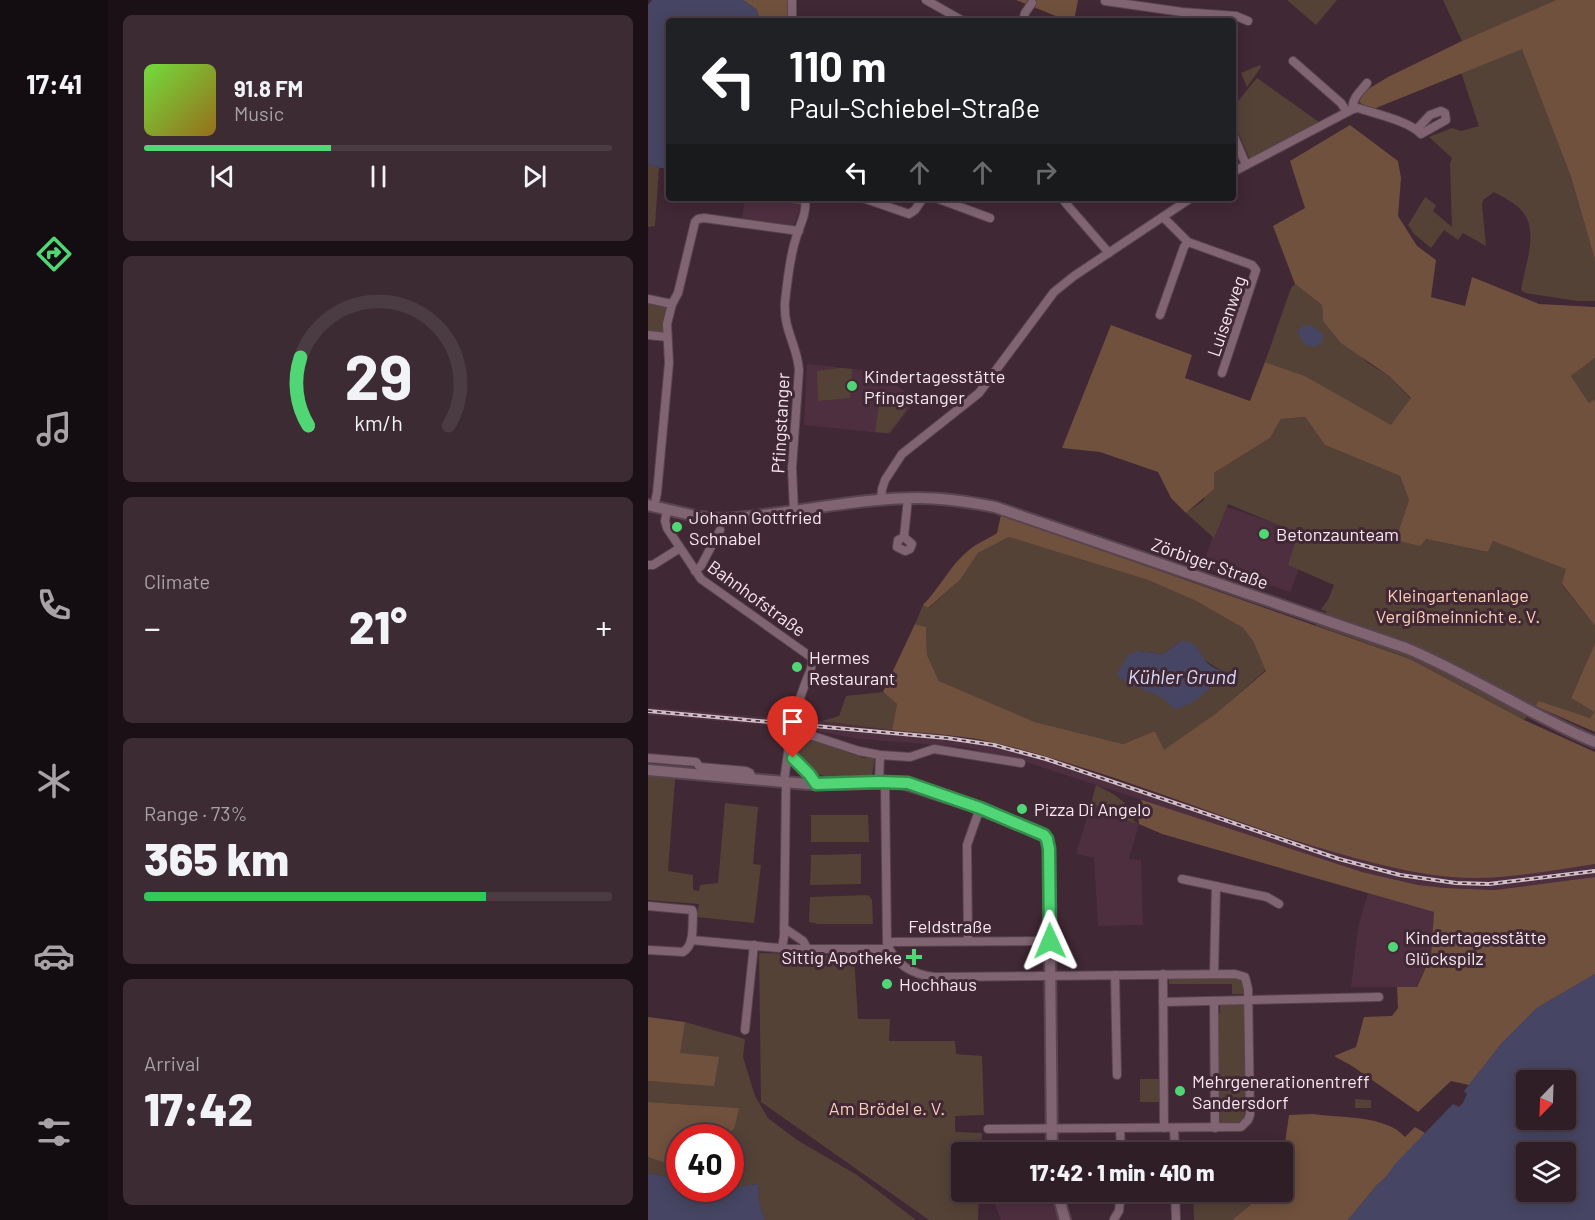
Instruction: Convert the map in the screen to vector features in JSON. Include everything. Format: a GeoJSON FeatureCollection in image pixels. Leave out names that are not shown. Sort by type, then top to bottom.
{"type":"FeatureCollection","features":[{"type":"Feature","properties":{"kind":"street"},"geometry":{"type":"LineString","coordinates":[[792,0],[792,18]]}},
{"type":"Feature","properties":{"kind":"street"},"geometry":{"type":"LineString","coordinates":[[926,0],[958,18]]}},
{"type":"Feature","properties":{"kind":"street"},"geometry":{"type":"LineString","coordinates":[[1105,1],[1182,12],[1236,16],[1248,21]]}},
{"type":"Feature","properties":{"kind":"street"},"geometry":{"type":"LineString","coordinates":[[1024,18],[1032,3]]}},
{"type":"Feature","properties":{"kind":"street"},"geometry":{"type":"LineString","coordinates":[[1182,12],[1185,18]]}},
{"type":"Feature","properties":{"kind":"street"},"geometry":{"type":"LineString","coordinates":[[1293,61],[1350,111]]}},
{"type":"Feature","properties":{"kind":"street"},"geometry":{"type":"LineString","coordinates":[[1350,111],[1354,98],[1367,83]]}},
{"type":"Feature","properties":{"kind":"street"},"geometry":{"type":"LineString","coordinates":[[1236,170],[1358,108],[1417,129]]}},
{"type":"Feature","properties":{"kind":"street"},"geometry":{"type":"LineString","coordinates":[[1236,141],[1246,165]]}},
{"type":"Feature","properties":{"kind":"street","name":"Pfingstanger"},"geometry":{"type":"LineString","coordinates":[[794,511],[792,459],[799,370],[797,356],[786,328],[784,312],[795,242],[806,211],[805,201]]}},
{"type":"Feature","properties":{"kind":"street"},"geometry":{"type":"LineString","coordinates":[[872,201],[909,214],[921,201]]}},
{"type":"Feature","properties":{"kind":"street"},"geometry":{"type":"LineString","coordinates":[[944,201],[990,218]]}},
{"type":"Feature","properties":{"kind":"street"},"geometry":{"type":"LineString","coordinates":[[1065,201],[1109,253]]}},
{"type":"Feature","properties":{"kind":"street"},"geometry":{"type":"LineString","coordinates":[[881,500],[885,480],[902,454],[979,393],[1054,292],[1074,276],[1187,201]]}},
{"type":"Feature","properties":{"kind":"street","name":"Luisenweg"},"geometry":{"type":"LineString","coordinates":[[1163,217],[1188,243],[1252,265],[1256,270],[1222,374]]}},
{"type":"Feature","properties":{"kind":"street"},"geometry":{"type":"LineString","coordinates":[[651,506],[657,493],[669,363],[667,324],[672,304],[678,293],[694,222],[704,218],[799,231]]}},
{"type":"Feature","properties":{"kind":"street"},"geometry":{"type":"LineString","coordinates":[[1160,315],[1184,247],[1188,243]]}},
{"type":"Feature","properties":{"kind":"street"},"geometry":{"type":"LineString","coordinates":[[648,299],[672,304]]}},
{"type":"Feature","properties":{"kind":"street"},"geometry":{"type":"LineString","coordinates":[[648,335],[667,337]]}},
{"type":"Feature","properties":{"kind":"street"},"geometry":{"type":"LineString","coordinates":[[904,537],[908,498]]}},
{"type":"Feature","properties":{"kind":"street","name":"Zörbiger Straße"},"geometry":{"type":"LineString","coordinates":[[651,506],[700,517],[723,519],[908,498],[962,501],[1016,513],[1384,640],[1452,668],[1538,716],[1595,742]]}},
{"type":"Feature","properties":{"kind":"street","name":"Bahnhofstraße"},"geometry":{"type":"LineString","coordinates":[[667,510],[665,521],[667,528],[703,581],[811,657],[812,666],[801,694],[793,728],[785,782],[782,948]]}},
{"type":"Feature","properties":{"kind":"street"},"geometry":{"type":"LineString","coordinates":[[695,571],[701,566],[720,530]]}},
{"type":"Feature","properties":{"kind":"street"},"geometry":{"type":"LineString","coordinates":[[648,565],[653,565],[681,548]]}},
{"type":"Feature","properties":{"kind":"street"},"geometry":{"type":"LineString","coordinates":[[793,728],[859,751],[880,755],[910,757],[934,749],[1021,763]]}},
{"type":"Feature","properties":{"kind":"street"},"geometry":{"type":"LineString","coordinates":[[788,755],[809,774],[816,784]]}},
{"type":"Feature","properties":{"kind":"street","name":"Feldstraße"},"geometry":{"type":"LineString","coordinates":[[880,755],[888,945]]}},
{"type":"Feature","properties":{"kind":"street"},"geometry":{"type":"LineString","coordinates":[[698,771],[696,762],[650,758],[649,770],[698,771],[753,780],[816,784],[908,783],[980,808],[1039,832],[1047,839],[1049,849],[1052,1142]]}},
{"type":"Feature","properties":{"kind":"street"},"geometry":{"type":"LineString","coordinates":[[968,941],[968,845],[980,808]]}},
{"type":"Feature","properties":{"kind":"street"},"geometry":{"type":"LineString","coordinates":[[1182,879],[1267,897],[1279,904]]}},
{"type":"Feature","properties":{"kind":"street"},"geometry":{"type":"LineString","coordinates":[[1214,974],[1216,886]]}},
{"type":"Feature","properties":{"kind":"street"},"geometry":{"type":"LineString","coordinates":[[648,906],[692,910],[690,945],[683,952],[648,950]]}},
{"type":"Feature","properties":{"kind":"street"},"geometry":{"type":"LineString","coordinates":[[784,928],[806,944],[808,950]]}},
{"type":"Feature","properties":{"kind":"street","name":"Feldstraße"},"geometry":{"type":"LineString","coordinates":[[691,940],[808,950],[968,941],[1050,941]]}},
{"type":"Feature","properties":{"kind":"street"},"geometry":{"type":"LineString","coordinates":[[745,1029],[754,945]]}},
{"type":"Feature","properties":{"kind":"street"},"geometry":{"type":"LineString","coordinates":[[888,945],[907,969],[925,976],[1235,974],[1245,977],[1248,1000],[1250,1115],[1241,1127],[988,1129]]}},
{"type":"Feature","properties":{"kind":"street"},"geometry":{"type":"LineString","coordinates":[[1163,974],[1164,1128]]}},
{"type":"Feature","properties":{"kind":"street"},"geometry":{"type":"LineString","coordinates":[[1115,975],[1117,1075]]}},
{"type":"Feature","properties":{"kind":"street"},"geometry":{"type":"LineString","coordinates":[[1163,1002],[1379,997]]}},
{"type":"Feature","properties":{"kind":"street"},"geometry":{"type":"LineString","coordinates":[[1214,1001],[1215,1128]]}},
{"type":"Feature","properties":{"kind":"street"},"geometry":{"type":"LineString","coordinates":[[1174,1128],[1175,1142]]}},
{"type":"Feature","properties":{"kind":"street"},"geometry":{"type":"LineString","coordinates":[[1120,1129],[1121,1142]]}},
{"type":"Feature","properties":{"kind":"street"},"geometry":{"type":"LineString","coordinates":[[1060,1202],[1065,1220]]}},
{"type":"Feature","properties":{"kind":"street"},"geometry":{"type":"LineString","coordinates":[[1114,1219],[1119,1211],[1120,1202]]}},
{"type":"Feature","properties":{"kind":"street"},"geometry":{"type":"LineString","coordinates":[[1175,1202],[1176,1220]]}},
{"type":"Feature","properties":{"kind":"shaded area"},"geometry":{"type":"Polygon","coordinates":[[[743,0],[789,0],[788,18],[760,18],[756,9],[743,0]]]}},
{"type":"Feature","properties":{"kind":"shaded area"},"geometry":{"type":"Polygon","coordinates":[[[1016,0],[1078,0],[1075,18],[1061,18],[1016,0]]]}},
{"type":"Feature","properties":{"kind":"shaded area"},"geometry":{"type":"Polygon","coordinates":[[[1556,0],[1595,0],[1595,260],[1571,177],[1522,49],[1371,110],[1359,102],[1365,91],[1388,77],[1462,41],[1556,0]]]}},
{"type":"Feature","properties":{"kind":"shaded area"},"geometry":{"type":"Polygon","coordinates":[[[1350,125],[1398,161],[1401,178],[1398,216],[1417,246],[1436,260],[1431,297],[1465,306],[1472,277],[1539,304],[1595,307],[1595,358],[1571,376],[1589,403],[1595,399],[1595,626],[1562,584],[1566,569],[1493,541],[1488,552],[1426,539],[1420,546],[1396,540],[1409,500],[1400,476],[1325,445],[1305,417],[1281,419],[1270,438],[1214,473],[1214,489],[1186,513],[1171,498],[1158,472],[1100,452],[1062,448],[1111,325],[1192,355],[1185,378],[1250,401],[1265,362],[1305,376],[1391,425],[1411,398],[1389,376],[1341,343],[1323,321],[1322,305],[1295,284],[1273,226],[1305,208],[1290,161],[1350,125]]]}},
{"type":"Feature","properties":{"kind":"shaded area"},"geometry":{"type":"Polygon","coordinates":[[[745,201],[801,204],[795,224],[790,226],[742,219],[745,201]]]}},
{"type":"Feature","properties":{"kind":"shaded area"},"geometry":{"type":"Polygon","coordinates":[[[769,201],[801,201],[801,204],[769,201]]]}},
{"type":"Feature","properties":{"kind":"shaded area","name":"Kindertagesstätte Pfingstanger"},"geometry":{"type":"Polygon","coordinates":[[[807,364],[882,372],[915,401],[890,434],[804,425],[807,364]]]}},
{"type":"Feature","properties":{"kind":"shaded area"},"geometry":{"type":"Polygon","coordinates":[[[1224,506],[1312,536],[1290,592],[1270,585],[1265,588],[1246,583],[1202,567],[1224,506]]]}},
{"type":"Feature","properties":{"kind":"shaded area"},"geometry":{"type":"Polygon","coordinates":[[[1001,515],[1410,659],[1524,720],[1595,752],[1595,864],[1487,878],[1431,875],[1373,863],[1297,841],[1115,778],[1004,745],[948,735],[892,730],[897,704],[883,692],[915,624],[926,627],[927,655],[939,681],[1035,722],[1123,744],[1155,731],[1164,750],[1215,714],[1266,671],[1253,641],[1243,628],[1196,601],[1148,580],[1009,537],[978,553],[960,580],[928,608],[923,605],[962,556],[975,545],[997,533],[1001,515]]]}},
{"type":"Feature","properties":{"kind":"shaded area"},"geometry":{"type":"Polygon","coordinates":[[[1595,643],[1595,732],[1535,706],[1539,701],[1590,718],[1594,712],[1571,698],[1595,643]]]}},
{"type":"Feature","properties":{"kind":"shaded area"},"geometry":{"type":"Polygon","coordinates":[[[648,707],[788,719],[788,721],[799,722],[800,719],[822,721],[946,735],[1002,744],[1070,764],[1325,849],[1366,861],[1427,874],[1451,877],[1496,877],[1595,864],[1595,877],[1495,890],[1418,885],[1362,872],[1026,762],[964,747],[860,739],[800,728],[648,715],[648,707]]]}},
{"type":"Feature","properties":{"kind":"shaded area"},"geometry":{"type":"Polygon","coordinates":[[[1142,800],[1362,872],[1418,885],[1495,890],[1595,877],[1595,974],[1537,1008],[1502,1043],[1469,1085],[1451,1081],[1418,1112],[1334,1056],[1356,1047],[1364,1017],[1392,1016],[1398,1008],[1397,987],[1417,987],[1431,956],[1434,912],[1162,834],[1139,824],[1137,805],[1142,800]]]}},
{"type":"Feature","properties":{"kind":"shaded area"},"geometry":{"type":"Polygon","coordinates":[[[1091,804],[1109,809],[1109,816],[1139,824],[1129,859],[1141,860],[1143,925],[1098,926],[1094,858],[1076,854],[1091,804]]]}},
{"type":"Feature","properties":{"kind":"shaded area","name":"Kindertagesstätte Glückspilz"},"geometry":{"type":"Polygon","coordinates":[[[1368,893],[1434,912],[1431,956],[1416,987],[1351,987],[1358,928],[1368,893]]]}},
{"type":"Feature","properties":{"kind":"shaded area"},"geometry":{"type":"Polygon","coordinates":[[[648,1017],[685,1022],[680,1053],[719,1057],[714,1086],[648,1081],[648,1017]]]}},
{"type":"Feature","properties":{"kind":"shaded area"},"geometry":{"type":"Polygon","coordinates":[[[648,1102],[739,1108],[735,1124],[666,1124],[666,1163],[648,1157],[648,1102]]]}},
{"type":"Feature","properties":{"kind":"shaded area"},"geometry":{"type":"Polygon","coordinates":[[[1313,1114],[1375,1121],[1397,1130],[1405,1137],[1415,1127],[1425,1133],[1348,1220],[1232,1220],[1254,1202],[1293,1202],[1293,1142],[1285,1142],[1289,1115],[1313,1114]]]}},
{"type":"Feature","properties":{"kind":"shaded area"},"geometry":{"type":"Polygon","coordinates":[[[996,1202],[1054,1202],[1060,1220],[1001,1220],[996,1202]]]}},
{"type":"Feature","properties":{"kind":"green space"},"geometry":{"type":"Polygon","coordinates":[[[1287,0],[1337,0],[1316,25],[1287,0]]]}},
{"type":"Feature","properties":{"kind":"green space"},"geometry":{"type":"Polygon","coordinates":[[[1443,0],[1556,0],[1462,41],[1443,0]]]}},
{"type":"Feature","properties":{"kind":"green space"},"geometry":{"type":"Polygon","coordinates":[[[1522,48],[1571,177],[1595,260],[1595,301],[1577,301],[1525,293],[1521,290],[1529,250],[1530,229],[1522,211],[1494,192],[1483,200],[1482,204],[1486,246],[1463,233],[1458,240],[1444,230],[1431,248],[1414,234],[1408,225],[1425,197],[1436,205],[1433,211],[1452,227],[1450,164],[1452,158],[1429,137],[1452,128],[1461,131],[1479,126],[1461,72],[1522,48]]]}},
{"type":"Feature","properties":{"kind":"green space"},"geometry":{"type":"Polygon","coordinates":[[[1260,65],[1261,67],[1247,87],[1241,73],[1260,65]]]}},
{"type":"Feature","properties":{"kind":"green space"},"geometry":{"type":"Polygon","coordinates":[[[1257,78],[1319,122],[1250,160],[1236,127],[1236,103],[1257,78]]]}},
{"type":"Feature","properties":{"kind":"green space"},"geometry":{"type":"Polygon","coordinates":[[[648,164],[659,168],[655,226],[648,227],[648,164]]]}},
{"type":"Feature","properties":{"kind":"green space"},"geometry":{"type":"Polygon","coordinates":[[[1295,284],[1322,305],[1323,321],[1368,363],[1389,376],[1411,399],[1391,426],[1305,376],[1265,362],[1291,288],[1295,284]]]}},
{"type":"Feature","properties":{"kind":"green space"},"geometry":{"type":"Polygon","coordinates":[[[648,301],[668,305],[662,336],[648,334],[648,301]]]}},
{"type":"Feature","properties":{"kind":"green space"},"geometry":{"type":"Polygon","coordinates":[[[1595,358],[1595,399],[1589,403],[1571,376],[1595,358]]]}},
{"type":"Feature","properties":{"kind":"green space"},"geometry":{"type":"Polygon","coordinates":[[[852,369],[850,398],[818,401],[817,371],[852,369]]]}},
{"type":"Feature","properties":{"kind":"green space"},"geometry":{"type":"Polygon","coordinates":[[[880,399],[907,409],[889,433],[875,432],[880,399]]]}},
{"type":"Feature","properties":{"kind":"green space","name":"Kleingartenanlage Vergißmeinnicht e. V."},"geometry":{"type":"Polygon","coordinates":[[[1305,417],[1325,445],[1400,476],[1409,500],[1397,540],[1426,539],[1488,552],[1493,541],[1567,569],[1562,585],[1595,626],[1595,643],[1571,698],[1594,712],[1590,718],[1539,701],[1524,720],[1410,659],[1315,625],[1327,612],[1321,609],[1328,600],[1334,585],[1288,565],[1298,533],[1228,504],[1214,538],[1186,513],[1203,501],[1214,473],[1270,438],[1281,419],[1305,417]]]}},
{"type":"Feature","properties":{"kind":"green space"},"geometry":{"type":"Polygon","coordinates":[[[1009,537],[1148,580],[1196,601],[1243,628],[1253,641],[1266,670],[1215,714],[1164,751],[1155,731],[1123,744],[1035,722],[939,681],[927,655],[926,627],[915,624],[923,605],[929,608],[960,580],[978,553],[1009,537]],[[1181,641],[1163,654],[1138,651],[1126,681],[1167,699],[1225,672],[1207,662],[1181,641]]]}},
{"type":"Feature","properties":{"kind":"green space"},"geometry":{"type":"Polygon","coordinates":[[[883,692],[897,704],[892,730],[822,721],[839,716],[846,696],[883,692]]]}},
{"type":"Feature","properties":{"kind":"green space"},"geometry":{"type":"Polygon","coordinates":[[[797,735],[864,758],[875,756],[872,776],[828,777],[817,774],[794,756],[794,741],[797,735]]]}},
{"type":"Feature","properties":{"kind":"green space"},"geometry":{"type":"Polygon","coordinates":[[[648,776],[675,779],[668,871],[693,875],[693,890],[699,891],[700,885],[718,883],[725,803],[758,807],[753,864],[761,865],[754,923],[697,917],[699,904],[648,900],[648,776]]]}},
{"type":"Feature","properties":{"kind":"green space"},"geometry":{"type":"Polygon","coordinates":[[[1096,785],[1125,803],[1134,821],[1139,824],[1109,816],[1109,809],[1091,804],[1096,785]]]}},
{"type":"Feature","properties":{"kind":"green space"},"geometry":{"type":"Polygon","coordinates":[[[811,815],[868,815],[869,842],[811,842],[811,815]]]}},
{"type":"Feature","properties":{"kind":"green space"},"geometry":{"type":"Polygon","coordinates":[[[861,854],[861,884],[810,885],[811,855],[861,854]]]}},
{"type":"Feature","properties":{"kind":"green space"},"geometry":{"type":"Polygon","coordinates":[[[868,895],[872,900],[873,924],[809,922],[810,897],[868,895]]]}},
{"type":"Feature","properties":{"kind":"green space","name":"Am Brödel e. V."},"geometry":{"type":"Polygon","coordinates":[[[759,953],[854,956],[858,1019],[890,1019],[889,1041],[955,1041],[956,1054],[982,1056],[984,1115],[955,1116],[955,1132],[982,1133],[982,1142],[951,1142],[951,1202],[979,1202],[978,1220],[929,1220],[761,1102],[759,953]]]}},
{"type":"Feature","properties":{"kind":"green space"},"geometry":{"type":"Polygon","coordinates":[[[1230,976],[1242,979],[1245,994],[1232,994],[1232,984],[1169,984],[1169,977],[1230,976]]]}},
{"type":"Feature","properties":{"kind":"green space"},"geometry":{"type":"Polygon","coordinates":[[[1245,1003],[1246,1114],[1238,1122],[1220,1124],[1216,1014],[1220,1014],[1220,1004],[1245,1003]]]}},
{"type":"Feature","properties":{"kind":"green space"},"geometry":{"type":"Polygon","coordinates":[[[685,1022],[745,1039],[743,1057],[755,1096],[768,1118],[797,1140],[857,1175],[916,1220],[765,1220],[759,1202],[758,1184],[744,1186],[744,1124],[730,1124],[739,1108],[648,1102],[648,1081],[714,1085],[679,1053],[685,1022]]]}},
{"type":"Feature","properties":{"kind":"green space"},"geometry":{"type":"Polygon","coordinates":[[[1140,1079],[1163,1079],[1164,1102],[1140,1102],[1140,1079]]]}},
{"type":"Feature","properties":{"kind":"green space"},"geometry":{"type":"Polygon","coordinates":[[[1355,1099],[1371,1100],[1371,1108],[1355,1108],[1355,1099]]]}},
{"type":"Feature","properties":{"kind":"green space"},"geometry":{"type":"Polygon","coordinates":[[[648,1157],[666,1163],[666,1176],[648,1173],[648,1157]]]}},
{"type":"Feature","properties":{"kind":"green space"},"geometry":{"type":"Polygon","coordinates":[[[1193,1202],[1254,1202],[1232,1220],[1194,1220],[1193,1202]]]}},
{"type":"Feature","properties":{"kind":"water"},"geometry":{"type":"Polygon","coordinates":[[[652,0],[743,0],[756,9],[760,18],[666,18],[666,168],[648,164],[648,5],[652,0]]]}},
{"type":"Feature","properties":{"kind":"water"},"geometry":{"type":"Polygon","coordinates":[[[1302,326],[1310,326],[1320,331],[1323,342],[1314,347],[1305,345],[1297,333],[1302,326]]]}},
{"type":"Feature","properties":{"kind":"water","name":"Kühler Grund"},"geometry":{"type":"Polygon","coordinates":[[[1181,641],[1192,643],[1211,666],[1225,672],[1202,695],[1189,704],[1173,709],[1161,697],[1130,684],[1117,674],[1128,655],[1138,651],[1163,654],[1181,641]]]}},
{"type":"Feature","properties":{"kind":"water"},"geometry":{"type":"Polygon","coordinates":[[[1595,974],[1595,1220],[1348,1220],[1395,1164],[1453,1104],[1459,1107],[1463,1103],[1467,1094],[1464,1091],[1502,1043],[1537,1008],[1595,974]]]}},
{"type":"Feature","properties":{"kind":"water"},"geometry":{"type":"Polygon","coordinates":[[[648,1173],[666,1176],[666,1202],[744,1202],[744,1186],[758,1184],[759,1202],[765,1220],[648,1220],[648,1173]]]}},
{"type":"Feature","properties":{"kind":"railway"},"geometry":{"type":"LineString","coordinates":[[648,711],[947,738],[994,745],[1046,759],[1339,859],[1400,875],[1456,883],[1489,884],[1595,871]]}},
{"type":"Feature","properties":{"kind":"place","name":"Kindertagesstätte Pfingstanger"},"geometry":{"type":"Point","coordinates":[852,386]}},
{"type":"Feature","properties":{"kind":"place","name":"Johann Gottfried Schnabel"},"geometry":{"type":"Point","coordinates":[677,527]}},
{"type":"Feature","properties":{"kind":"place","name":"Betonzaunteam"},"geometry":{"type":"Point","coordinates":[1264,534]}},
{"type":"Feature","properties":{"kind":"place","name":"Hermes Restaurant"},"geometry":{"type":"Point","coordinates":[797,667]}},
{"type":"Feature","properties":{"kind":"place","name":"Pizza Di Angelo"},"geometry":{"type":"Point","coordinates":[1022,809]}},
{"type":"Feature","properties":{"kind":"place","name":"Kindertagesstätte Glückspilz"},"geometry":{"type":"Point","coordinates":[1393,947]}},
{"type":"Feature","properties":{"kind":"place","name":"Sittig Apotheke"},"geometry":{"type":"Point","coordinates":[914,957]}},
{"type":"Feature","properties":{"kind":"place","name":"Hochhaus"},"geometry":{"type":"Point","coordinates":[887,984]}},
{"type":"Feature","properties":{"kind":"place","name":"Mehrgenerationentreff Sandersdorf"},"geometry":{"type":"Point","coordinates":[1180,1091]}},
{"type":"Feature","properties":{"kind":"route"},"geometry":{"type":"LineString","coordinates":[[793,758],[816,784],[908,783],[980,808],[1044,835],[1049,843],[1050,941]]}}]}
